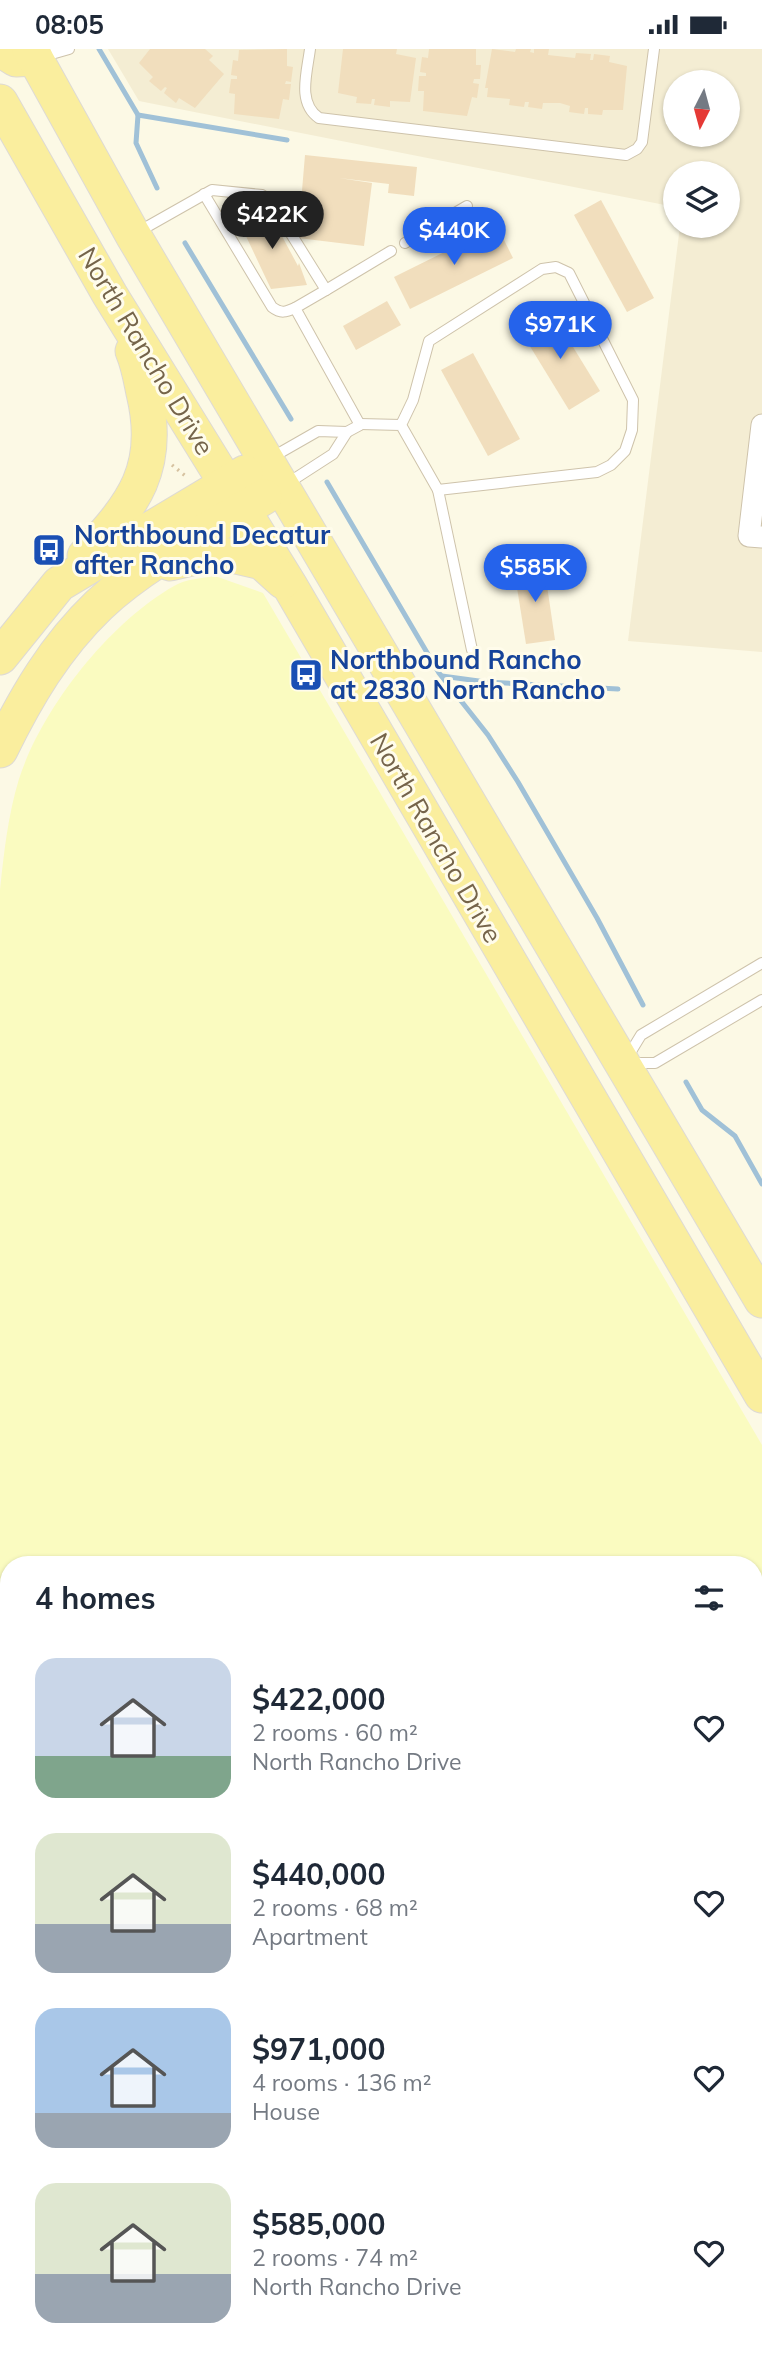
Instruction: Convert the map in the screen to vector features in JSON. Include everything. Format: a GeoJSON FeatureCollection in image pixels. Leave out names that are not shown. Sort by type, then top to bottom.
{"type":"FeatureCollection","features":[{"type":"Feature","properties":{"kind":"main road"},"geometry":{"type":"LineString","coordinates":[[0,49],[16,59],[49,52]]}},
{"type":"Feature","properties":{"kind":"main road","name":"North Rancho Drive"},"geometry":{"type":"LineString","coordinates":[[49,52],[133,235],[762,1300]]}},
{"type":"Feature","properties":{"kind":"main road","name":"North Rancho Drive"},"geometry":{"type":"LineString","coordinates":[[0,103],[222,493],[291,587],[762,1395]]}},
{"type":"Feature","properties":{"kind":"main road"},"geometry":{"type":"LineString","coordinates":[[0,657],[59,584],[129,505],[140,486],[149,461],[150,425],[136,358],[110,295]]}},
{"type":"Feature","properties":{"kind":"main road"},"geometry":{"type":"LineString","coordinates":[[59,584],[222,493],[275,474]]}},
{"type":"Feature","properties":{"kind":"main road"},"geometry":{"type":"LineString","coordinates":[[0,750],[26,698],[60,649],[99,605],[156,562],[222,493]]}},
{"type":"Feature","properties":{"kind":"main road"},"geometry":{"type":"LineString","coordinates":[[156,562],[177,564],[205,555],[251,559],[262,562],[291,587]]}},
{"type":"Feature","properties":{"kind":"main road"},"geometry":{"type":"LineString","coordinates":[[584,1087],[624,1063]]}},
{"type":"Feature","properties":{"kind":"street"},"geometry":{"type":"LineString","coordinates":[[755,536],[762,425]]}},
{"type":"Feature","properties":{"kind":"lane"},"geometry":{"type":"LineString","coordinates":[[310,49],[304,101],[308,111],[319,118],[625,155],[637,149],[642,142],[654,49]]}},
{"type":"Feature","properties":{"kind":"lane"},"geometry":{"type":"LineString","coordinates":[[133,235],[212,190],[261,195],[270,200],[326,290]]}},
{"type":"Feature","properties":{"kind":"lane"},"geometry":{"type":"LineString","coordinates":[[204,194],[272,307],[278,312],[295,307],[391,251]]}},
{"type":"Feature","properties":{"kind":"lane"},"geometry":{"type":"LineString","coordinates":[[436,224],[467,206]]}},
{"type":"Feature","properties":{"kind":"lane"},"geometry":{"type":"LineString","coordinates":[[405,243],[421,233]]}},
{"type":"Feature","properties":{"kind":"lane"},"geometry":{"type":"LineString","coordinates":[[401,425],[413,400],[429,341],[542,269],[556,267],[569,273],[633,400],[632,430],[625,451],[611,465],[597,471],[438,490]]}},
{"type":"Feature","properties":{"kind":"lane"},"geometry":{"type":"LineString","coordinates":[[295,307],[360,425]]}},
{"type":"Feature","properties":{"kind":"lane"},"geometry":{"type":"LineString","coordinates":[[275,474],[333,454],[347,432],[360,425],[401,425]]}},
{"type":"Feature","properties":{"kind":"lane"},"geometry":{"type":"LineString","coordinates":[[401,425],[438,490],[472,650]]}},
{"type":"Feature","properties":{"kind":"lane"},"geometry":{"type":"LineString","coordinates":[[275,474],[318,431],[347,432]]}},
{"type":"Feature","properties":{"kind":"lane"},"geometry":{"type":"LineString","coordinates":[[762,963],[640,1035],[624,1063],[655,1063],[762,1000]]}},
{"type":"Feature","properties":{"kind":"path"},"geometry":{"type":"LineString","coordinates":[[168,462],[222,493]]}},
{"type":"Feature","properties":{"kind":"shaded area"},"geometry":{"type":"Polygon","coordinates":[[[108,49],[762,49],[762,652],[628,641],[678,238],[740,238],[740,161],[663,161],[663,205],[139,101],[108,49]]]}},
{"type":"Feature","properties":{"kind":"sand"},"geometry":{"type":"Polygon","coordinates":[[[215,576],[263,593],[762,1445],[762,1556],[0,1556],[0,890],[9,820],[19,779],[30,752],[61,696],[102,645],[126,622],[178,584],[215,576]]]}},
{"type":"Feature","properties":{"kind":"building"},"geometry":{"type":"Polygon","coordinates":[[[150,49],[205,49],[213,56],[209,60],[224,74],[195,108],[179,98],[176,103],[164,93],[167,88],[161,91],[149,81],[153,77],[139,63],[150,49]]]}},
{"type":"Feature","properties":{"kind":"building"},"geometry":{"type":"Polygon","coordinates":[[[287,49],[287,66],[293,67],[291,82],[286,81],[285,84],[291,84],[289,100],[283,99],[279,119],[234,114],[235,94],[229,93],[231,79],[237,79],[237,76],[231,75],[233,60],[238,61],[239,50],[287,49]]]}},
{"type":"Feature","properties":{"kind":"building"},"geometry":{"type":"Polygon","coordinates":[[[343,49],[397,49],[396,54],[416,58],[410,102],[390,101],[390,107],[374,105],[375,99],[372,99],[371,104],[356,103],[357,97],[338,93],[343,49]]]}},
{"type":"Feature","properties":{"kind":"building"},"geometry":{"type":"Polygon","coordinates":[[[429,49],[476,49],[476,65],[481,65],[480,79],[474,79],[473,83],[479,84],[477,98],[472,97],[467,116],[423,111],[424,91],[418,91],[419,76],[426,76],[426,73],[420,72],[422,57],[428,58],[429,49]]]}},
{"type":"Feature","properties":{"kind":"building"},"geometry":{"type":"Polygon","coordinates":[[[492,49],[515,52],[516,49],[531,49],[530,52],[534,53],[534,49],[549,49],[548,55],[575,58],[576,53],[591,54],[590,60],[593,60],[594,54],[610,56],[609,62],[627,66],[623,110],[603,110],[602,115],[588,114],[588,108],[585,108],[584,114],[569,112],[570,106],[560,103],[543,103],[542,109],[528,107],[529,102],[525,102],[524,107],[509,105],[510,99],[487,97],[488,88],[485,88],[492,49]]]}},
{"type":"Feature","properties":{"kind":"building"},"geometry":{"type":"Polygon","coordinates":[[[305,155],[417,167],[414,196],[388,193],[389,184],[339,178],[372,183],[364,246],[298,238],[305,155]]]}},
{"type":"Feature","properties":{"kind":"building"},"geometry":{"type":"Polygon","coordinates":[[[601,200],[654,298],[627,312],[574,215],[601,200]]]}},
{"type":"Feature","properties":{"kind":"building"},"geometry":{"type":"Polygon","coordinates":[[[269,212],[298,266],[299,263],[307,285],[271,289],[236,215],[269,212]]]}},
{"type":"Feature","properties":{"kind":"building"},"geometry":{"type":"Polygon","coordinates":[[[497,226],[513,258],[410,309],[394,277],[497,226]]]}},
{"type":"Feature","properties":{"kind":"building"},"geometry":{"type":"Polygon","coordinates":[[[387,301],[401,325],[356,350],[343,326],[387,301]]]}},
{"type":"Feature","properties":{"kind":"building"},"geometry":{"type":"Polygon","coordinates":[[[551,311],[600,391],[569,410],[520,330],[551,311]]]}},
{"type":"Feature","properties":{"kind":"building"},"geometry":{"type":"Polygon","coordinates":[[[473,353],[520,439],[488,456],[441,370],[473,353]]]}},
{"type":"Feature","properties":{"kind":"building"},"geometry":{"type":"Polygon","coordinates":[[[544,565],[555,640],[526,644],[514,569],[544,565]]]}},
{"type":"Feature","properties":{"kind":"waterway"},"geometry":{"type":"LineString","coordinates":[[99,49],[138,115],[287,140]]}},
{"type":"Feature","properties":{"kind":"waterway"},"geometry":{"type":"LineString","coordinates":[[138,115],[136,143],[157,188]]}},
{"type":"Feature","properties":{"kind":"waterway"},"geometry":{"type":"LineString","coordinates":[[185,243],[291,419]]}},
{"type":"Feature","properties":{"kind":"waterway"},"geometry":{"type":"LineString","coordinates":[[327,482],[439,673],[488,735],[518,782],[597,918],[643,1005]]}},
{"type":"Feature","properties":{"kind":"waterway"},"geometry":{"type":"LineString","coordinates":[[442,676],[486,682],[618,689]]}},
{"type":"Feature","properties":{"kind":"waterway"},"geometry":{"type":"LineString","coordinates":[[686,1082],[702,1110],[735,1136],[762,1184]]}},
{"type":"Feature","properties":{"kind":"place","name":"Northbound Decatur after Rancho"},"geometry":{"type":"Point","coordinates":[49,550]}},
{"type":"Feature","properties":{"kind":"place","name":"Northbound Rancho at 2830 North Rancho"},"geometry":{"type":"Point","coordinates":[306,675]}}]}
